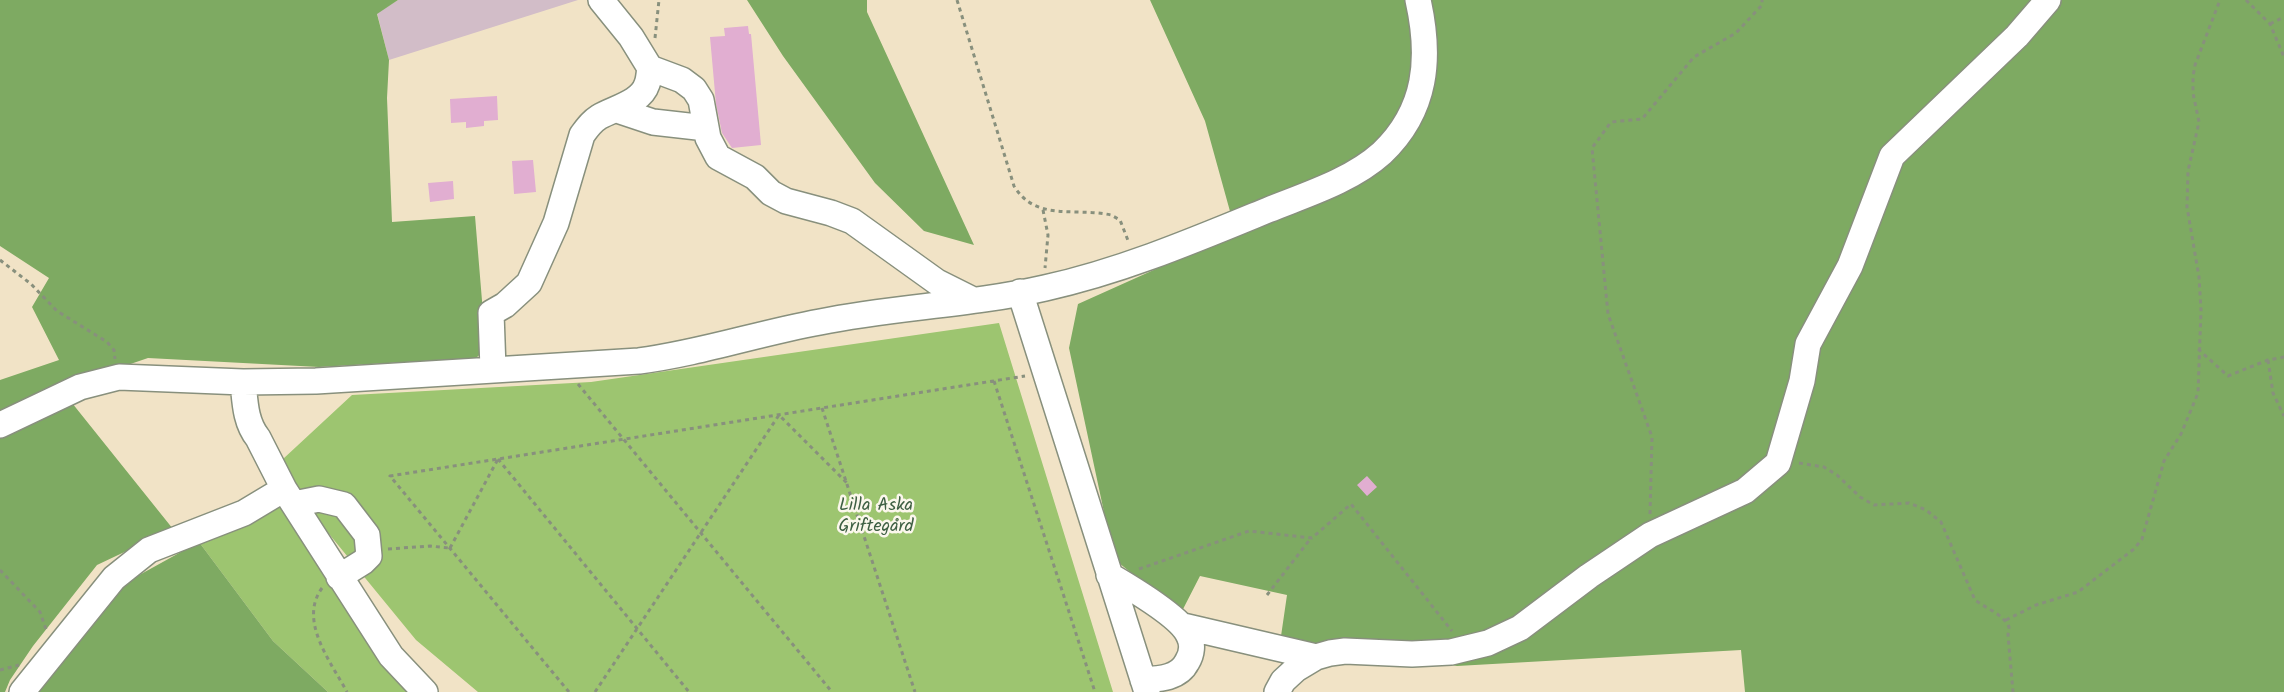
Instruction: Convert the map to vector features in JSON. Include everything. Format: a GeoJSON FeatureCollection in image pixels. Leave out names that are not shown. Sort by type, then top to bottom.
{"type":"FeatureCollection","features":[{"type":"Feature","properties":{"kind":"street"},"geometry":{"type":"LineString","coordinates":[[601,0],[631,37],[650,68],[682,80],[694,89],[702,100],[708,138],[718,157],[756,177],[771,193],[786,201],[831,213],[852,221],[937,282],[973,300]]}},
{"type":"Feature","properties":{"kind":"street"},"geometry":{"type":"LineString","coordinates":[[0,425],[80,387],[119,377],[243,382],[316,381],[639,361],[679,356],[820,322],[1031,291],[1136,263],[1320,189],[1356,171],[1381,153],[1416,108],[1422,84],[1424,29],[1418,0]]}},
{"type":"Feature","properties":{"kind":"street"},"geometry":{"type":"LineString","coordinates":[[1277,692],[1283,681],[1316,657],[1345,651],[1412,654],[1451,652],[1488,643],[1520,628],[1589,576],[1650,535],[1745,491],[1778,463],[1802,381],[1808,344],[1850,266],[1892,156],[2017,36],[2048,0]]}},
{"type":"Feature","properties":{"kind":"street"},"geometry":{"type":"LineString","coordinates":[[493,370],[491,313],[505,305],[529,283],[558,217],[582,135],[590,124],[600,116],[616,110],[639,95],[647,85],[650,68]]}},
{"type":"Feature","properties":{"kind":"street"},"geometry":{"type":"LineString","coordinates":[[616,110],[653,122],[706,128]]}},
{"type":"Feature","properties":{"kind":"street"},"geometry":{"type":"LineString","coordinates":[[1031,291],[1047,372],[1108,571],[1145,686],[1182,669],[1192,650],[1190,636],[1183,626],[1108,571]]}},
{"type":"Feature","properties":{"kind":"street"},"geometry":{"type":"LineString","coordinates":[[243,382],[247,414],[252,431],[258,438],[289,497],[391,656],[425,692]]}},
{"type":"Feature","properties":{"kind":"street"},"geometry":{"type":"LineString","coordinates":[[22,692],[114,578],[149,550],[244,513],[289,497],[319,499],[344,505],[367,535],[368,556],[363,562],[339,577]]}},
{"type":"Feature","properties":{"kind":"street"},"geometry":{"type":"LineString","coordinates":[[1183,626],[1224,634],[1316,657]]}},
{"type":"Feature","properties":{"kind":"path"},"geometry":{"type":"LineString","coordinates":[[650,68],[658,22],[659,0]]}},
{"type":"Feature","properties":{"kind":"path"},"geometry":{"type":"LineString","coordinates":[[957,0],[1014,186],[1027,204],[1043,210],[1101,213],[1120,220],[1136,263]]}},
{"type":"Feature","properties":{"kind":"path"},"geometry":{"type":"LineString","coordinates":[[1650,535],[1652,437],[1608,314],[1592,148],[1611,122],[1642,119],[1694,57],[1736,33],[1762,5],[1762,0]]}},
{"type":"Feature","properties":{"kind":"path"},"geometry":{"type":"LineString","coordinates":[[2006,620],[2036,605],[2078,592],[2134,549],[2142,539],[2164,461],[2182,434],[2198,393],[2198,349],[2201,310],[2199,277],[2187,207],[2188,171],[2199,122],[2193,92],[2193,77],[2195,65],[2220,0]]}},
{"type":"Feature","properties":{"kind":"path"},"geometry":{"type":"LineString","coordinates":[[2246,0],[2270,24],[2284,57]]}},
{"type":"Feature","properties":{"kind":"path"},"geometry":{"type":"LineString","coordinates":[[2270,24],[2284,16]]}},
{"type":"Feature","properties":{"kind":"path"},"geometry":{"type":"LineString","coordinates":[[1031,291],[1048,235],[1043,210]]}},
{"type":"Feature","properties":{"kind":"path"},"geometry":{"type":"LineString","coordinates":[[0,260],[31,284],[57,312],[107,342],[114,350],[119,377]]}},
{"type":"Feature","properties":{"kind":"path"},"geometry":{"type":"LineString","coordinates":[[2198,349],[2228,376],[2268,360],[2284,357]]}},
{"type":"Feature","properties":{"kind":"path"},"geometry":{"type":"LineString","coordinates":[[2268,360],[2273,393],[2284,416]]}},
{"type":"Feature","properties":{"kind":"path"},"geometry":{"type":"LineString","coordinates":[[563,366],[832,692]]}},
{"type":"Feature","properties":{"kind":"path"},"geometry":{"type":"LineString","coordinates":[[569,692],[390,476],[1047,372]]}},
{"type":"Feature","properties":{"kind":"path"},"geometry":{"type":"LineString","coordinates":[[994,381],[1095,692]]}},
{"type":"Feature","properties":{"kind":"path"},"geometry":{"type":"LineString","coordinates":[[822,408],[915,692]]}},
{"type":"Feature","properties":{"kind":"path"},"geometry":{"type":"LineString","coordinates":[[779,415],[847,483]]}},
{"type":"Feature","properties":{"kind":"path"},"geometry":{"type":"LineString","coordinates":[[595,692],[779,415]]}},
{"type":"Feature","properties":{"kind":"path"},"geometry":{"type":"LineString","coordinates":[[450,548],[498,459]]}},
{"type":"Feature","properties":{"kind":"path"},"geometry":{"type":"LineString","coordinates":[[498,459],[689,692]]}},
{"type":"Feature","properties":{"kind":"path"},"geometry":{"type":"LineString","coordinates":[[1778,463],[1805,462],[1824,467],[1837,475],[1860,497],[1874,505],[1909,503],[1926,510],[1941,522],[1976,600],[2006,620],[2009,627],[2013,692]]}},
{"type":"Feature","properties":{"kind":"path"},"geometry":{"type":"LineString","coordinates":[[1267,595],[1312,538],[1350,504],[1466,649]]}},
{"type":"Feature","properties":{"kind":"path"},"geometry":{"type":"LineString","coordinates":[[1108,571],[1124,573],[1159,563],[1249,531],[1312,538]]}},
{"type":"Feature","properties":{"kind":"path"},"geometry":{"type":"LineString","coordinates":[[368,556],[378,550],[393,548],[430,546],[450,548]]}},
{"type":"Feature","properties":{"kind":"path"},"geometry":{"type":"LineString","coordinates":[[0,570],[40,612],[52,654]]}},
{"type":"Feature","properties":{"kind":"path"},"geometry":{"type":"LineString","coordinates":[[339,577],[324,585],[313,606],[314,620],[319,638],[347,692]]}},
{"type":"Feature","properties":{"kind":"shaded area"},"geometry":{"type":"Polygon","coordinates":[[[398,0],[578,0],[389,60],[377,13],[398,0]]]}},
{"type":"Feature","properties":{"kind":"green space"},"geometry":{"type":"Polygon","coordinates":[[[0,0],[398,0],[377,14],[389,60],[387,98],[392,222],[475,216],[486,349],[476,358],[319,367],[148,358],[60,388],[173,529],[97,565],[33,646],[10,680],[5,692],[0,692],[0,380],[59,360],[32,307],[49,278],[0,246],[0,0]]]}},
{"type":"Feature","properties":{"kind":"green space"},"geometry":{"type":"Polygon","coordinates":[[[747,0],[867,0],[867,12],[974,245],[924,231],[875,183],[783,56],[747,0]]]}},
{"type":"Feature","properties":{"kind":"green space"},"geometry":{"type":"Polygon","coordinates":[[[1150,0],[2284,0],[2284,692],[1745,692],[1741,650],[1457,666],[1346,647],[1280,643],[1287,595],[1200,576],[1181,613],[1114,559],[1069,348],[1078,304],[1236,233],[1205,121],[1150,0]]]}},
{"type":"Feature","properties":{"kind":"green space","name":"Lilla Aska Griftegård"},"geometry":{"type":"Polygon","coordinates":[[[999,323],[1113,692],[478,692],[416,640],[311,512],[283,459],[352,395],[591,382],[999,323]]]}},
{"type":"Feature","properties":{"kind":"green space"},"geometry":{"type":"Polygon","coordinates":[[[282,502],[415,692],[328,692],[273,641],[199,542],[282,502]]]}},
{"type":"Feature","properties":{"kind":"green space"},"geometry":{"type":"Polygon","coordinates":[[[199,542],[273,641],[328,692],[37,692],[123,584],[199,542]]]}},
{"type":"Feature","properties":{"kind":"building"},"geometry":{"type":"Polygon","coordinates":[[[748,26],[749,34],[751,34],[761,145],[732,148],[722,133],[716,104],[710,37],[725,36],[724,28],[748,26]]]}},
{"type":"Feature","properties":{"kind":"building"},"geometry":{"type":"Polygon","coordinates":[[[497,96],[498,120],[484,121],[484,126],[466,128],[466,122],[451,123],[450,99],[497,96]]]}},
{"type":"Feature","properties":{"kind":"building"},"geometry":{"type":"Polygon","coordinates":[[[533,160],[536,192],[514,194],[512,161],[533,160]]]}},
{"type":"Feature","properties":{"kind":"building"},"geometry":{"type":"Polygon","coordinates":[[[453,181],[454,199],[430,202],[428,183],[453,181]]]}},
{"type":"Feature","properties":{"kind":"building"},"geometry":{"type":"Polygon","coordinates":[[[1367,476],[1377,487],[1367,496],[1357,485],[1367,476]]]}}]}
